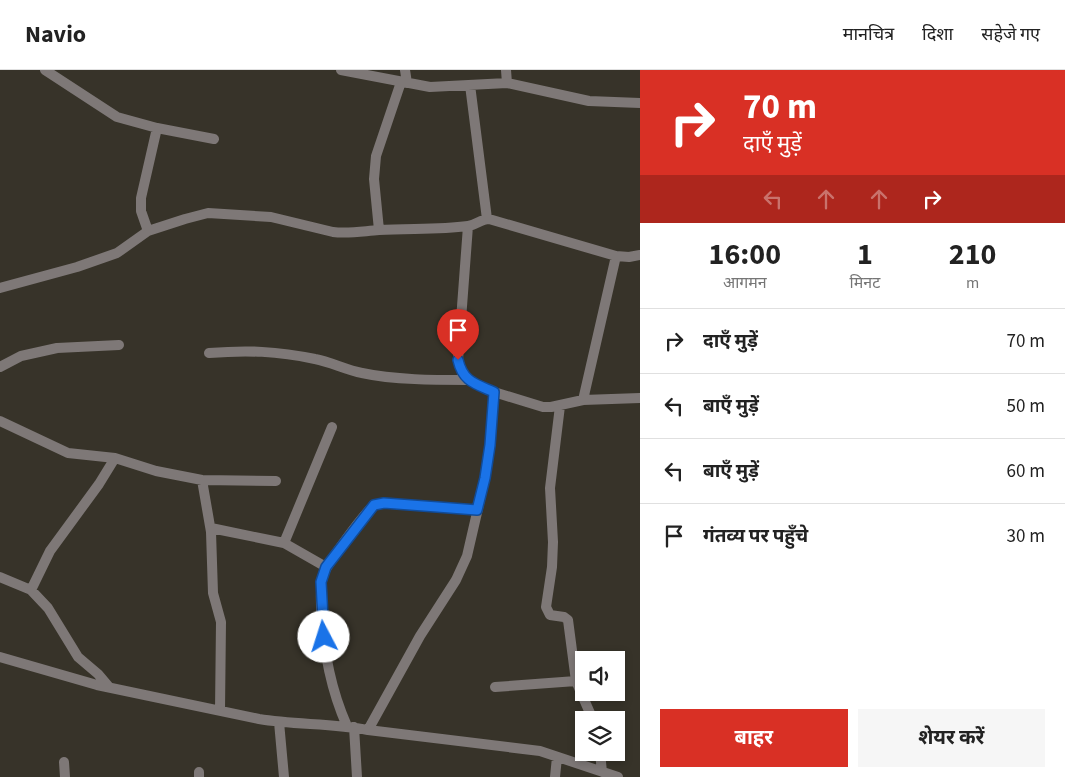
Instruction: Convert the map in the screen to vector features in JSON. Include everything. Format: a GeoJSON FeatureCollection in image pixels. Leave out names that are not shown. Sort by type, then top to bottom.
{"type":"FeatureCollection","features":[{"type":"Feature","properties":{"kind":"street"},"geometry":{"type":"LineString","coordinates":[[45,70],[117,117],[157,128],[214,139]]}},
{"type":"Feature","properties":{"kind":"street"},"geometry":{"type":"LineString","coordinates":[[342,70],[430,87],[507,83],[589,101],[640,103]]}},
{"type":"Feature","properties":{"kind":"street"},"geometry":{"type":"LineString","coordinates":[[379,230],[374,179],[376,156],[404,82],[405,70]]}},
{"type":"Feature","properties":{"kind":"street"},"geometry":{"type":"LineString","coordinates":[[506,70],[507,83]]}},
{"type":"Feature","properties":{"kind":"street"},"geometry":{"type":"LineString","coordinates":[[470,85],[487,219]]}},
{"type":"Feature","properties":{"kind":"street"},"geometry":{"type":"LineString","coordinates":[[148,231],[140,204],[157,128]]}},
{"type":"Feature","properties":{"kind":"street"},"geometry":{"type":"LineString","coordinates":[[0,288],[77,268],[117,253],[148,231],[186,219],[208,214],[224,213],[271,217],[339,233],[379,230],[429,230],[468,226],[487,219],[543,233],[616,256],[640,255]]}},
{"type":"Feature","properties":{"kind":"street"},"geometry":{"type":"LineString","coordinates":[[468,226],[458,360],[463,375],[468,380],[494,392],[542,407],[560,406],[584,400],[640,398]]}},
{"type":"Feature","properties":{"kind":"street"},"geometry":{"type":"LineString","coordinates":[[584,400],[616,256]]}},
{"type":"Feature","properties":{"kind":"street"},"geometry":{"type":"LineString","coordinates":[[0,367],[21,356],[57,348],[119,345]]}},
{"type":"Feature","properties":{"kind":"street"},"geometry":{"type":"LineString","coordinates":[[209,353],[274,351],[316,359],[362,373],[421,379],[468,380]]}},
{"type":"Feature","properties":{"kind":"street"},"geometry":{"type":"LineString","coordinates":[[368,730],[420,636],[456,580],[466,556],[485,478],[490,445],[494,392]]}},
{"type":"Feature","properties":{"kind":"street"},"geometry":{"type":"LineString","coordinates":[[560,406],[550,488],[553,542],[552,567],[546,607],[550,615],[564,617],[568,620],[575,672]]}},
{"type":"Feature","properties":{"kind":"street"},"geometry":{"type":"LineString","coordinates":[[0,421],[63,452],[115,458],[156,471],[202,480],[276,481]]}},
{"type":"Feature","properties":{"kind":"street"},"geometry":{"type":"LineString","coordinates":[[284,543],[332,427]]}},
{"type":"Feature","properties":{"kind":"street"},"geometry":{"type":"LineString","coordinates":[[31,590],[50,551],[99,484],[115,458]]}},
{"type":"Feature","properties":{"kind":"street"},"geometry":{"type":"LineString","coordinates":[[202,480],[211,528],[212,593],[221,622],[220,710]]}},
{"type":"Feature","properties":{"kind":"street"},"geometry":{"type":"LineString","coordinates":[[358,777],[350,727],[336,702],[326,654],[321,582],[326,567],[371,507],[377,504],[477,510]]}},
{"type":"Feature","properties":{"kind":"street"},"geometry":{"type":"LineString","coordinates":[[211,528],[284,543],[326,567]]}},
{"type":"Feature","properties":{"kind":"street"},"geometry":{"type":"LineString","coordinates":[[0,577],[31,590],[48,608],[78,657],[98,674],[109,687]]}},
{"type":"Feature","properties":{"kind":"street"},"geometry":{"type":"LineString","coordinates":[[0,657],[97,685],[279,722],[350,727],[540,751],[618,777]]}},
{"type":"Feature","properties":{"kind":"street"},"geometry":{"type":"LineString","coordinates":[[495,687],[575,680]]}},
{"type":"Feature","properties":{"kind":"street"},"geometry":{"type":"LineString","coordinates":[[279,722],[284,777]]}},
{"type":"Feature","properties":{"kind":"street"},"geometry":{"type":"LineString","coordinates":[[555,777],[556,756]]}},
{"type":"Feature","properties":{"kind":"street"},"geometry":{"type":"LineString","coordinates":[[601,761],[602,772]]}},
{"type":"Feature","properties":{"kind":"street"},"geometry":{"type":"LineString","coordinates":[[64,762],[65,777]]}},
{"type":"Feature","properties":{"kind":"route"},"geometry":{"type":"LineString","coordinates":[[324,637],[321,582],[326,567],[371,507],[384,503],[477,510],[485,478],[490,445],[494,392],[468,380],[463,375],[458,360]]}}]}
